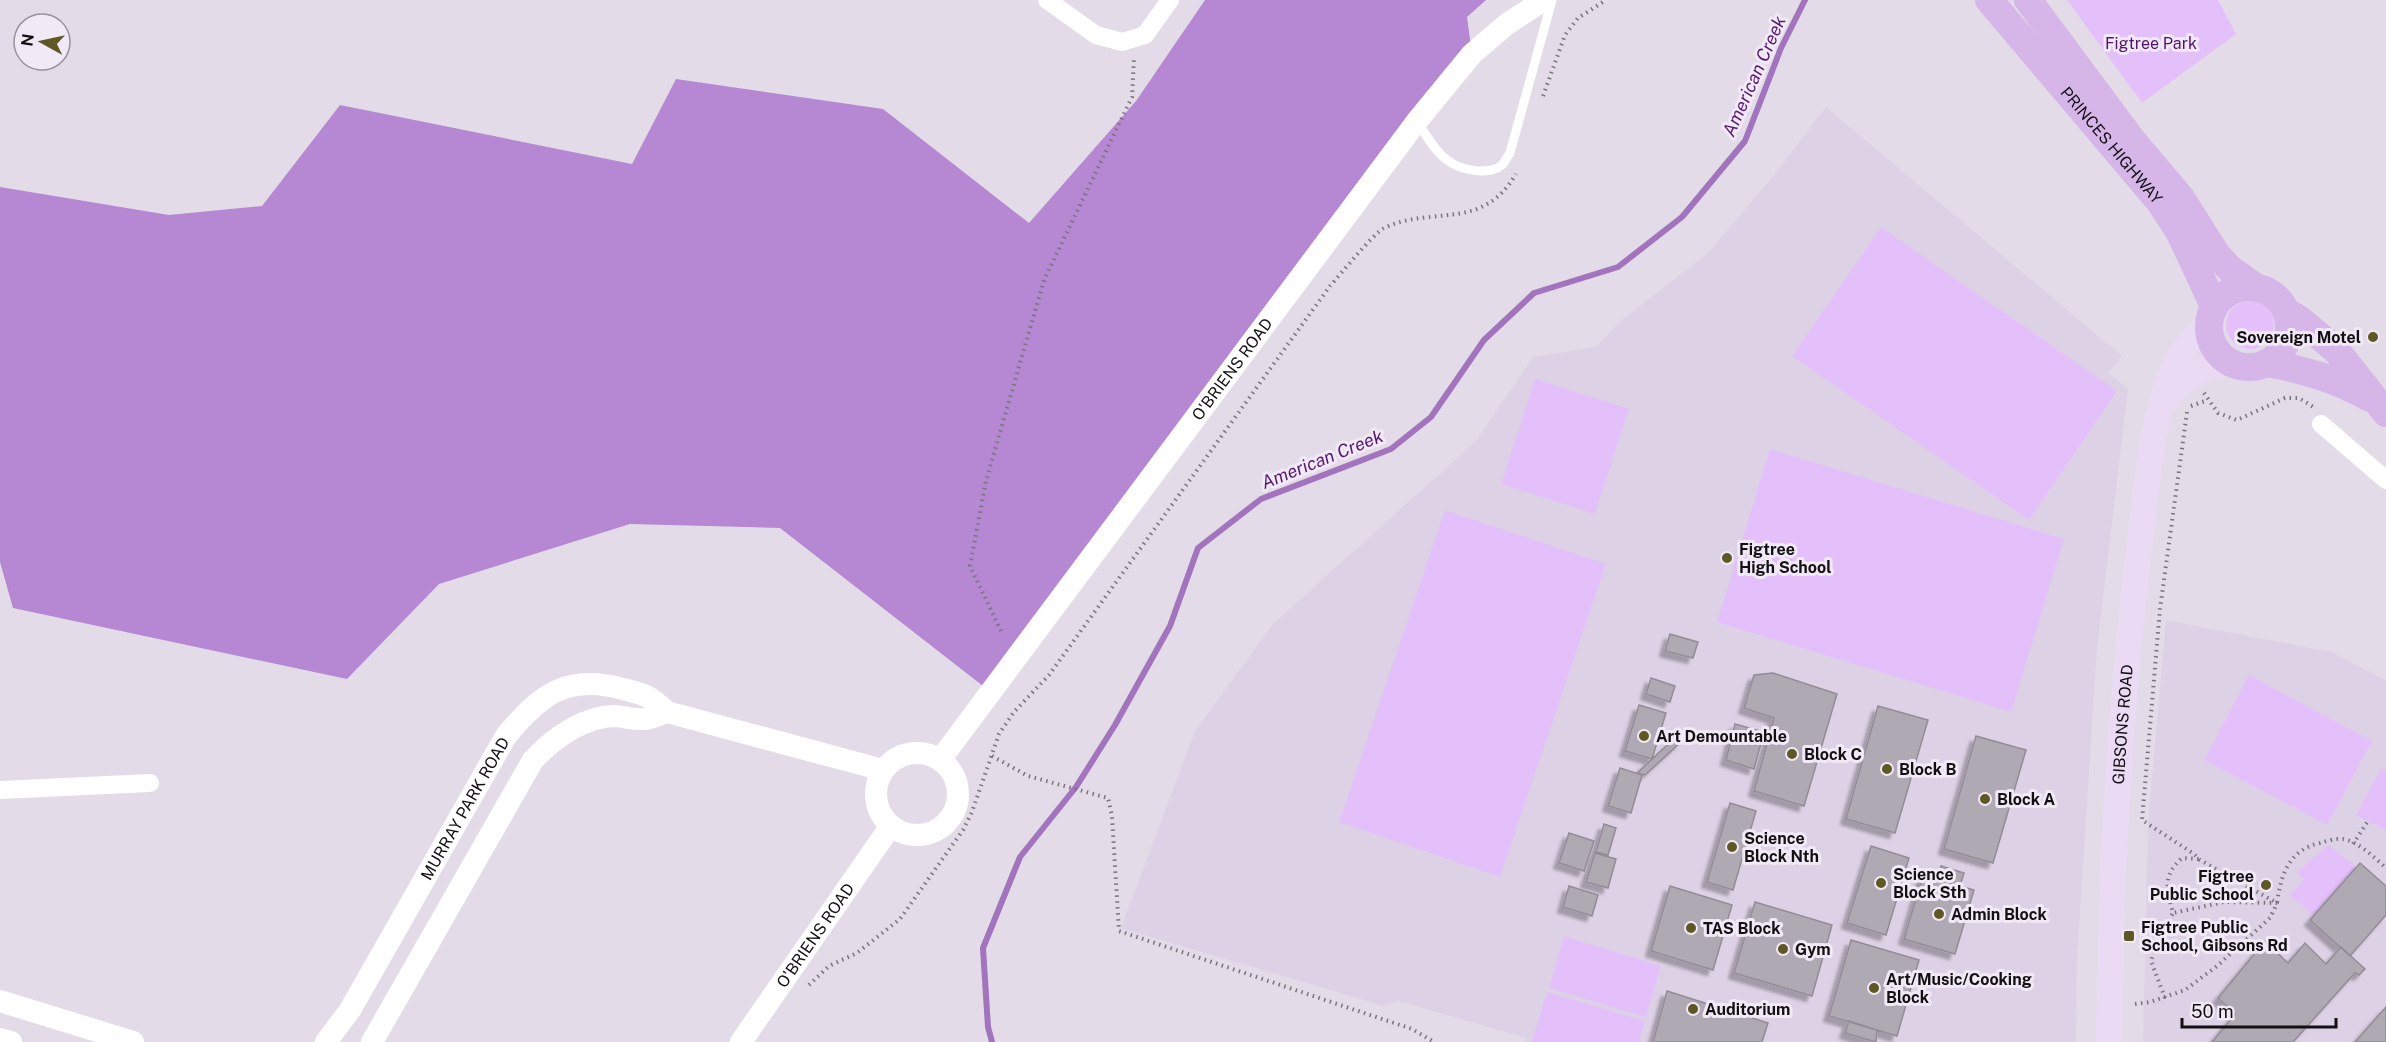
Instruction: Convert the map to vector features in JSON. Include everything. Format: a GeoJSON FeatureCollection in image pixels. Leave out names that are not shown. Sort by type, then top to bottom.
{"type":"FeatureCollection","features":[{"type":"Feature","properties":{"kind":"main road","name":"PRINCES HIGHWAY"},"geometry":{"type":"LineString","coordinates":[[1989,0],[2160,202],[2180,233],[2211,317]]}},
{"type":"Feature","properties":{"kind":"main road","name":"PRINCES HIGHWAY"},"geometry":{"type":"LineString","coordinates":[[2028,0],[2132,140],[2181,198],[2217,255],[2254,286]]}},
{"type":"Feature","properties":{"kind":"main road"},"geometry":{"type":"LineString","coordinates":[[2254,286],[2276,297],[2287,312],[2299,319],[2336,350],[2379,406],[2328,377],[2268,363],[2245,367],[2230,363],[2214,348],[2211,317],[2225,294],[2238,287],[2254,286]]}},
{"type":"Feature","properties":{"kind":"main road"},"geometry":{"type":"LineString","coordinates":[[2268,363],[2285,345],[2288,337],[2287,312]]}},
{"type":"Feature","properties":{"kind":"main road","name":"GIBSONS ROAD"},"geometry":{"type":"LineString","coordinates":[[2109,1042],[2114,832],[2124,685],[2156,430],[2171,376],[2179,357],[2211,317]]}},
{"type":"Feature","properties":{"kind":"main road","name":"GIBSONS ROAD"},"geometry":{"type":"LineString","coordinates":[[2161,409],[2172,392],[2187,377],[2204,368],[2230,363]]}},
{"type":"Feature","properties":{"kind":"street"},"geometry":{"type":"LineString","coordinates":[[1047,0],[1096,35],[1122,42],[1144,35],[1170,0]]}},
{"type":"Feature","properties":{"kind":"street","name":"O'BRIENS ROAD"},"geometry":{"type":"LineString","coordinates":[[940,760],[1417,121],[1472,54],[1507,24],[1544,0]]}},
{"type":"Feature","properties":{"kind":"street"},"geometry":{"type":"LineString","coordinates":[[2321,424],[2386,480]]}},
{"type":"Feature","properties":{"kind":"street","name":"MURRAY PARK ROAD"},"geometry":{"type":"LineString","coordinates":[[326,1042],[350,1010],[507,736],[526,713],[560,688],[576,683],[612,686],[651,696],[667,712],[883,770]]}},
{"type":"Feature","properties":{"kind":"street","name":"MURRAY PARK ROAD"},"geometry":{"type":"LineString","coordinates":[[372,1042],[533,760],[550,742],[588,721],[612,716],[646,719],[667,712]]}},
{"type":"Feature","properties":{"kind":"street"},"geometry":{"type":"LineString","coordinates":[[921,752],[940,760],[953,774],[958,788],[957,802],[952,815],[943,826],[930,833],[916,836],[890,827],[882,817],[875,793],[883,770],[890,762],[910,753],[921,752]]}},
{"type":"Feature","properties":{"kind":"street"},"geometry":{"type":"LineString","coordinates":[[0,790],[150,783]]}},
{"type":"Feature","properties":{"kind":"street","name":"O'BRIENS ROAD"},"geometry":{"type":"LineString","coordinates":[[741,1042],[890,827]]}},
{"type":"Feature","properties":{"kind":"street"},"geometry":{"type":"LineString","coordinates":[[0,1002],[133,1042]]}},
{"type":"Feature","properties":{"kind":"street"},"geometry":{"type":"LineString","coordinates":[[0,1039],[11,1042]]}},
{"type":"Feature","properties":{"kind":"lane"},"geometry":{"type":"LineString","coordinates":[[1417,121],[1448,162],[1476,171],[1490,171],[1502,165],[1510,153],[1552,0]]}},
{"type":"Feature","properties":{"kind":"path"},"geometry":{"type":"LineString","coordinates":[[1542,99],[1565,35],[1578,18],[1606,0]]}},
{"type":"Feature","properties":{"kind":"path"},"geometry":{"type":"LineString","coordinates":[[1000,632],[970,566],[986,481],[1044,280],[1132,97],[1135,66],[1132,39]]}},
{"type":"Feature","properties":{"kind":"path"},"geometry":{"type":"LineString","coordinates":[[801,994],[829,966],[857,953],[900,919],[963,830],[972,812],[999,734],[1014,712],[1049,675],[1330,286],[1381,230],[1400,222],[1457,215],[1488,205],[1508,187],[1517,171]]}},
{"type":"Feature","properties":{"kind":"path"},"geometry":{"type":"LineString","coordinates":[[2208,400],[2188,407],[2185,416],[2160,609],[2142,820],[2200,860],[2277,903]]}},
{"type":"Feature","properties":{"kind":"path"},"geometry":{"type":"LineString","coordinates":[[992,756],[1028,776],[1108,798],[1112,816],[1119,931],[1412,1029],[1434,1042]]}},
{"type":"Feature","properties":{"kind":"path"},"geometry":{"type":"LineString","coordinates":[[2353,844],[2368,821]]}},
{"type":"Feature","properties":{"kind":"path"},"geometry":{"type":"LineString","coordinates":[[2135,1004],[2164,998],[2185,990],[2217,966],[2270,918],[2277,903],[2283,873],[2289,861],[2312,844],[2343,839],[2386,868]]}},
{"type":"Feature","properties":{"kind":"path"},"geometry":{"type":"LineString","coordinates":[[2164,998],[2151,961],[2158,938],[2173,913],[2167,879],[2170,870],[2182,858],[2200,860]]}},
{"type":"Feature","properties":{"kind":"path"},"geometry":{"type":"LineString","coordinates":[[2173,913],[2224,902],[2277,903]]}},
{"type":"Feature","properties":{"kind":"shaded area"},"geometry":{"type":"Polygon","coordinates":[[[1205,0],[1486,0],[1467,17],[1472,54],[992,693],[780,528],[630,524],[439,584],[347,679],[13,608],[0,562],[0,187],[169,215],[262,206],[340,105],[632,164],[676,79],[883,109],[1029,223],[1136,101],[1205,0]]]}},
{"type":"Feature","properties":{"kind":"shaded area","name":"Figtree High School"},"geometry":{"type":"Polygon","coordinates":[[[1826,107],[2122,356],[2109,373],[2128,389],[2097,648],[2077,961],[2076,1042],[1525,1042],[1526,1038],[1399,1001],[1384,1006],[1121,928],[1195,731],[1273,624],[1476,441],[1533,357],[1596,347],[1618,323],[1708,253],[1773,176],[1826,107]]]}},
{"type":"Feature","properties":{"kind":"shaded area","name":"Figtree Public School"},"geometry":{"type":"Polygon","coordinates":[[[2166,620],[2331,652],[2386,680],[2386,1042],[2143,1042],[2148,822],[2166,620]]]}},
{"type":"Feature","properties":{"kind":"green space","name":"Figtree Park"},"geometry":{"type":"Polygon","coordinates":[[[2067,0],[2218,0],[2236,34],[2142,103],[2067,0]]]}},
{"type":"Feature","properties":{"kind":"green space"},"geometry":{"type":"Polygon","coordinates":[[[1881,227],[2117,391],[2029,520],[1792,356],[1881,227]]]}},
{"type":"Feature","properties":{"kind":"green space"},"geometry":{"type":"Polygon","coordinates":[[[2245,301],[2255,301],[2270,311],[2274,325],[2273,334],[2264,345],[2255,349],[2245,349],[2230,339],[2226,330],[2226,320],[2236,305],[2245,301]]]}},
{"type":"Feature","properties":{"kind":"green space"},"geometry":{"type":"Polygon","coordinates":[[[1535,379],[1629,409],[1595,514],[1501,484],[1535,379]]]}},
{"type":"Feature","properties":{"kind":"green space"},"geometry":{"type":"Polygon","coordinates":[[[1770,449],[2064,539],[2011,712],[1717,622],[1770,449]]]}},
{"type":"Feature","properties":{"kind":"green space"},"geometry":{"type":"Polygon","coordinates":[[[1445,510],[1606,564],[1500,877],[1339,822],[1445,510]]]}},
{"type":"Feature","properties":{"kind":"green space"},"geometry":{"type":"Polygon","coordinates":[[[2249,675],[2372,741],[2327,825],[2204,760],[2249,675]]]}},
{"type":"Feature","properties":{"kind":"green space"},"geometry":{"type":"Polygon","coordinates":[[[2381,768],[2386,771],[2386,830],[2356,815],[2381,768]]]}},
{"type":"Feature","properties":{"kind":"green space"},"geometry":{"type":"Polygon","coordinates":[[[2328,845],[2357,867],[2313,915],[2290,895],[2304,879],[2297,872],[2328,845]]]}},
{"type":"Feature","properties":{"kind":"green space"},"geometry":{"type":"Polygon","coordinates":[[[1564,936],[1661,966],[1646,1017],[1549,988],[1564,936]]]}},
{"type":"Feature","properties":{"kind":"green space"},"geometry":{"type":"Polygon","coordinates":[[[1547,992],[1645,1021],[1639,1042],[1532,1042],[1547,992]]]}},
{"type":"Feature","properties":{"kind":"building"},"geometry":{"type":"Polygon","coordinates":[[[1670,634],[1698,642],[1693,658],[1665,651],[1670,634]]]}},
{"type":"Feature","properties":{"kind":"building","name":"Block C"},"geometry":{"type":"Polygon","coordinates":[[[1773,673],[1837,694],[1804,806],[1754,791],[1774,718],[1744,708],[1754,675],[1773,673]]]}},
{"type":"Feature","properties":{"kind":"building"},"geometry":{"type":"Polygon","coordinates":[[[1651,678],[1675,686],[1670,702],[1646,694],[1651,678]]]}},
{"type":"Feature","properties":{"kind":"building","name":"Art Demountable"},"geometry":{"type":"Polygon","coordinates":[[[1639,705],[1666,713],[1652,759],[1625,751],[1639,705]]]}},
{"type":"Feature","properties":{"kind":"building","name":"Block B"},"geometry":{"type":"Polygon","coordinates":[[[1878,706],[1928,720],[1895,833],[1846,819],[1878,706]]]}},
{"type":"Feature","properties":{"kind":"building"},"geometry":{"type":"Polygon","coordinates":[[[1735,724],[1764,732],[1754,769],[1726,760],[1735,724]]]}},
{"type":"Feature","properties":{"kind":"building","name":"Block A"},"geometry":{"type":"Polygon","coordinates":[[[1976,736],[2026,750],[1993,863],[1944,849],[1976,736]]]}},
{"type":"Feature","properties":{"kind":"building"},"geometry":{"type":"Polygon","coordinates":[[[1676,737],[1681,742],[1645,775],[1637,773],[1676,737]]]}},
{"type":"Feature","properties":{"kind":"building"},"geometry":{"type":"Polygon","coordinates":[[[1620,768],[1642,775],[1631,813],[1608,806],[1620,768]]]}},
{"type":"Feature","properties":{"kind":"building","name":"Science Block Nth"},"geometry":{"type":"Polygon","coordinates":[[[1730,803],[1756,811],[1733,890],[1707,882],[1730,803]]]}},
{"type":"Feature","properties":{"kind":"building"},"geometry":{"type":"Polygon","coordinates":[[[1604,824],[1616,828],[1608,855],[1596,852],[1604,824]]]}},
{"type":"Feature","properties":{"kind":"building"},"geometry":{"type":"Polygon","coordinates":[[[1569,833],[1594,841],[1584,871],[1559,863],[1569,833]]]}},
{"type":"Feature","properties":{"kind":"building","name":"Science Block Sth"},"geometry":{"type":"Polygon","coordinates":[[[1871,846],[1909,858],[1886,935],[1847,923],[1871,846]]]}},
{"type":"Feature","properties":{"kind":"building"},"geometry":{"type":"Polygon","coordinates":[[[1595,853],[1616,859],[1608,888],[1586,882],[1595,853]]]}},
{"type":"Feature","properties":{"kind":"building"},"geometry":{"type":"Polygon","coordinates":[[[2360,863],[2386,886],[2386,915],[2350,956],[2310,920],[2360,863]]]}},
{"type":"Feature","properties":{"kind":"building"},"geometry":{"type":"Polygon","coordinates":[[[1941,866],[1964,873],[1960,886],[1938,879],[1941,866]]]}},
{"type":"Feature","properties":{"kind":"building","name":"Admin Block"},"geometry":{"type":"Polygon","coordinates":[[[1923,875],[1974,890],[1955,954],[1904,939],[1923,875]]]}},
{"type":"Feature","properties":{"kind":"building"},"geometry":{"type":"Polygon","coordinates":[[[1569,886],[1598,895],[1592,916],[1563,907],[1569,886]]]}},
{"type":"Feature","properties":{"kind":"building","name":"TAS Block"},"geometry":{"type":"Polygon","coordinates":[[[1670,886],[1732,905],[1713,970],[1651,951],[1670,886]]]}},
{"type":"Feature","properties":{"kind":"building","name":"Gym"},"geometry":{"type":"Polygon","coordinates":[[[1755,902],[1832,925],[1812,996],[1734,973],[1755,902]]]}},
{"type":"Feature","properties":{"kind":"building","name":"Art/Music/Cooking Block"},"geometry":{"type":"Polygon","coordinates":[[[1851,940],[1919,960],[1897,1036],[1829,1016],[1851,940]]]}},
{"type":"Feature","properties":{"kind":"building"},"geometry":{"type":"Polygon","coordinates":[[[2265,941],[2288,963],[2305,943],[2326,964],[2341,947],[2365,969],[2359,975],[2355,973],[2293,1042],[2212,1042],[2235,1014],[2218,998],[2265,941]]]}},
{"type":"Feature","properties":{"kind":"building","name":"Auditorium"},"geometry":{"type":"Polygon","coordinates":[[[1667,991],[1768,1023],[1762,1042],[1653,1042],[1667,991]]]}},
{"type":"Feature","properties":{"kind":"building"},"geometry":{"type":"Polygon","coordinates":[[[2386,1007],[2386,1042],[2355,1042],[2386,1007]]]}},
{"type":"Feature","properties":{"kind":"building"},"geometry":{"type":"Polygon","coordinates":[[[1849,1021],[1877,1030],[1876,1042],[1845,1033],[1849,1021]]]}},
{"type":"Feature","properties":{"kind":"waterway","name":"American Creek"},"geometry":{"type":"LineString","coordinates":[[992,1042],[988,1027],[983,948],[1020,857],[1076,787],[1115,725],[1170,626],[1198,548],[1261,499],[1391,449],[1431,417],[1484,340],[1534,293],[1618,267],[1682,217],[1745,141],[1781,48],[1805,0]]}},
{"type":"Feature","properties":{"kind":"place","name":"Sovereign Motel"},"geometry":{"type":"Point","coordinates":[2373,337]}},
{"type":"Feature","properties":{"kind":"place","name":"Figtree High School"},"geometry":{"type":"Point","coordinates":[1727,558]}},
{"type":"Feature","properties":{"kind":"place","name":"Art Demountable"},"geometry":{"type":"Point","coordinates":[1644,736]}},
{"type":"Feature","properties":{"kind":"place","name":"Block C"},"geometry":{"type":"Point","coordinates":[1792,754]}},
{"type":"Feature","properties":{"kind":"place","name":"Block B"},"geometry":{"type":"Point","coordinates":[1887,769]}},
{"type":"Feature","properties":{"kind":"place","name":"Block A"},"geometry":{"type":"Point","coordinates":[1985,799]}},
{"type":"Feature","properties":{"kind":"place","name":"Science Block Nth"},"geometry":{"type":"Point","coordinates":[1732,847]}},
{"type":"Feature","properties":{"kind":"place","name":"Science Block Sth"},"geometry":{"type":"Point","coordinates":[1881,883]}},
{"type":"Feature","properties":{"kind":"place","name":"Figtree Public School"},"geometry":{"type":"Point","coordinates":[2266,885]}},
{"type":"Feature","properties":{"kind":"place","name":"Admin Block"},"geometry":{"type":"Point","coordinates":[1939,914]}},
{"type":"Feature","properties":{"kind":"place","name":"TAS Block"},"geometry":{"type":"Point","coordinates":[1691,928]}},
{"type":"Feature","properties":{"kind":"place","name":"Figtree Public School, Gibsons Rd"},"geometry":{"type":"Point","coordinates":[2129,936]}},
{"type":"Feature","properties":{"kind":"place","name":"Gym"},"geometry":{"type":"Point","coordinates":[1783,949]}},
{"type":"Feature","properties":{"kind":"place","name":"Art/Music/Cooking Block"},"geometry":{"type":"Point","coordinates":[1874,988]}},
{"type":"Feature","properties":{"kind":"place","name":"Auditorium"},"geometry":{"type":"Point","coordinates":[1693,1009]}}]}
